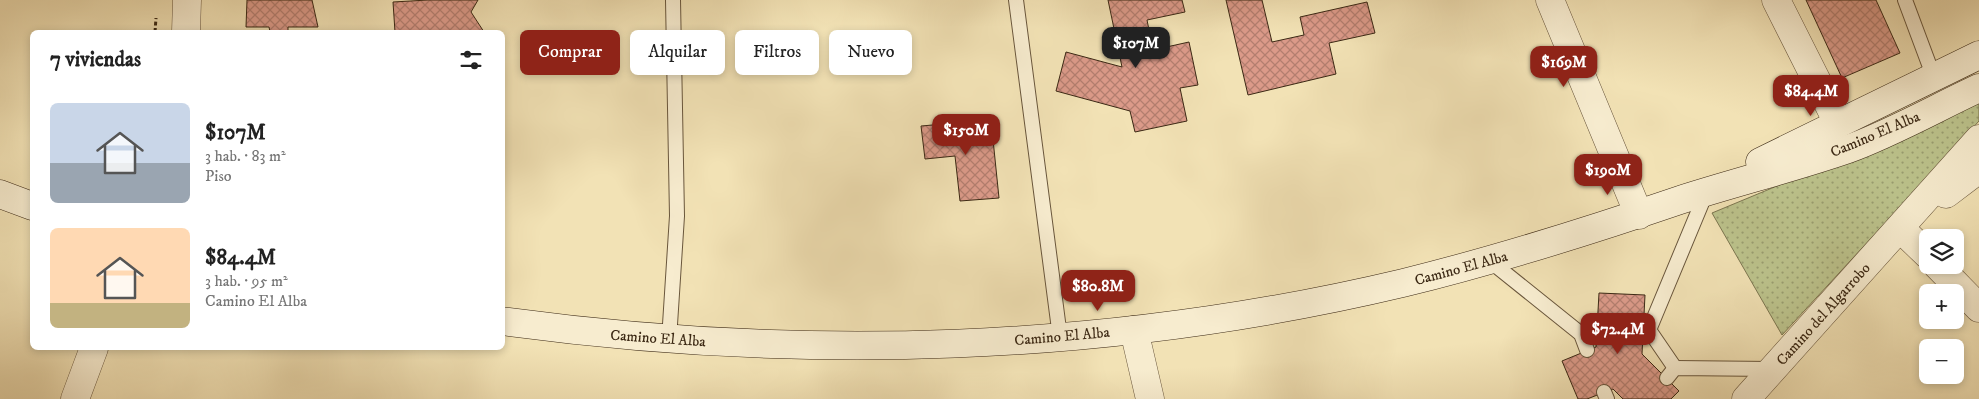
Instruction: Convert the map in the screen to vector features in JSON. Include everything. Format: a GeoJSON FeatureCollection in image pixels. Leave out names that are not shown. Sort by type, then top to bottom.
{"type":"FeatureCollection","features":[{"type":"Feature","properties":{"kind":"main road"},"geometry":{"type":"LineString","coordinates":[[186,30],[187,0]]}},
{"type":"Feature","properties":{"kind":"main road"},"geometry":{"type":"LineString","coordinates":[[1550,0],[1639,215]]}},
{"type":"Feature","properties":{"kind":"main road"},"geometry":{"type":"LineString","coordinates":[[1776,0],[1838,123]]}},
{"type":"Feature","properties":{"kind":"main road","name":"Camino El Alba"},"geometry":{"type":"LineString","coordinates":[[1694,196],[1933,75],[1979,55]]}},
{"type":"Feature","properties":{"kind":"main road","name":"Camino El Alba"},"geometry":{"type":"LineString","coordinates":[[505,322],[669,340],[771,345],[872,346],[967,344],[1060,337],[1134,330],[1224,318],[1313,302],[1490,261],[1850,148],[1979,88]]}},
{"type":"Feature","properties":{"kind":"main road","name":"Camino del Algarrobo"},"geometry":{"type":"LineString","coordinates":[[1746,399],[1979,139]]}},
{"type":"Feature","properties":{"kind":"main road","name":"Camino del Algarrobo"},"geometry":{"type":"LineString","coordinates":[[1901,228],[1979,169]]}},
{"type":"Feature","properties":{"kind":"main road"},"geometry":{"type":"LineString","coordinates":[[0,194],[30,205]]}},
{"type":"Feature","properties":{"kind":"main road"},"geometry":{"type":"LineString","coordinates":[[1901,228],[1919,246]]}},
{"type":"Feature","properties":{"kind":"main road"},"geometry":{"type":"LineString","coordinates":[[1946,274],[1979,308]]}},
{"type":"Feature","properties":{"kind":"main road"},"geometry":{"type":"LineString","coordinates":[[1134,330],[1150,399]]}},
{"type":"Feature","properties":{"kind":"main road"},"geometry":{"type":"LineString","coordinates":[[75,399],[93,350]]}},
{"type":"Feature","properties":{"kind":"lane"},"geometry":{"type":"LineString","coordinates":[[669,340],[677,216],[674,0]]}},
{"type":"Feature","properties":{"kind":"lane"},"geometry":{"type":"LineString","coordinates":[[1016,0],[1060,337]]}},
{"type":"Feature","properties":{"kind":"lane"},"geometry":{"type":"LineString","coordinates":[[1905,0],[1933,75]]}},
{"type":"Feature","properties":{"kind":"lane"},"geometry":{"type":"LineString","coordinates":[[1694,196],[1646,331],[1671,373],[1773,369]]}},
{"type":"Feature","properties":{"kind":"lane"},"geometry":{"type":"LineString","coordinates":[[1490,261],[1581,334],[1588,350]]}},
{"type":"Feature","properties":{"kind":"lane"},"geometry":{"type":"LineString","coordinates":[[1581,334],[1597,334]]}},
{"type":"Feature","properties":{"kind":"green space"},"geometry":{"type":"Polygon","coordinates":[[[1979,102],[1979,121],[1782,335],[1712,213],[1979,102]]]}},
{"type":"Feature","properties":{"kind":"building"},"geometry":{"type":"Polygon","coordinates":[[[247,0],[312,0],[318,27],[288,27],[288,30],[270,30],[269,27],[246,27],[247,0]]]}},
{"type":"Feature","properties":{"kind":"building"},"geometry":{"type":"Polygon","coordinates":[[[478,0],[471,12],[483,30],[395,30],[393,2],[478,0]]]}},
{"type":"Feature","properties":{"kind":"building"},"geometry":{"type":"Polygon","coordinates":[[[1108,0],[1182,0],[1185,12],[1147,20],[1153,50],[1189,42],[1198,85],[1180,88],[1187,121],[1135,132],[1130,111],[1056,91],[1066,52],[1122,67],[1108,0]]]}},
{"type":"Feature","properties":{"kind":"building"},"geometry":{"type":"Polygon","coordinates":[[[1226,0],[1262,0],[1272,42],[1304,35],[1300,17],[1367,2],[1375,33],[1329,43],[1336,74],[1248,95],[1226,0]]]}},
{"type":"Feature","properties":{"kind":"building"},"geometry":{"type":"Polygon","coordinates":[[[1806,0],[1876,0],[1900,53],[1842,78],[1806,0]]]}},
{"type":"Feature","properties":{"kind":"building"},"geometry":{"type":"Polygon","coordinates":[[[991,120],[999,198],[960,201],[955,156],[925,159],[921,126],[991,120]]]}},
{"type":"Feature","properties":{"kind":"building"},"geometry":{"type":"Polygon","coordinates":[[[1599,293],[1645,295],[1642,354],[1679,391],[1671,399],[1623,399],[1613,389],[1587,399],[1578,399],[1562,361],[1596,347],[1599,293]]]}}]}
